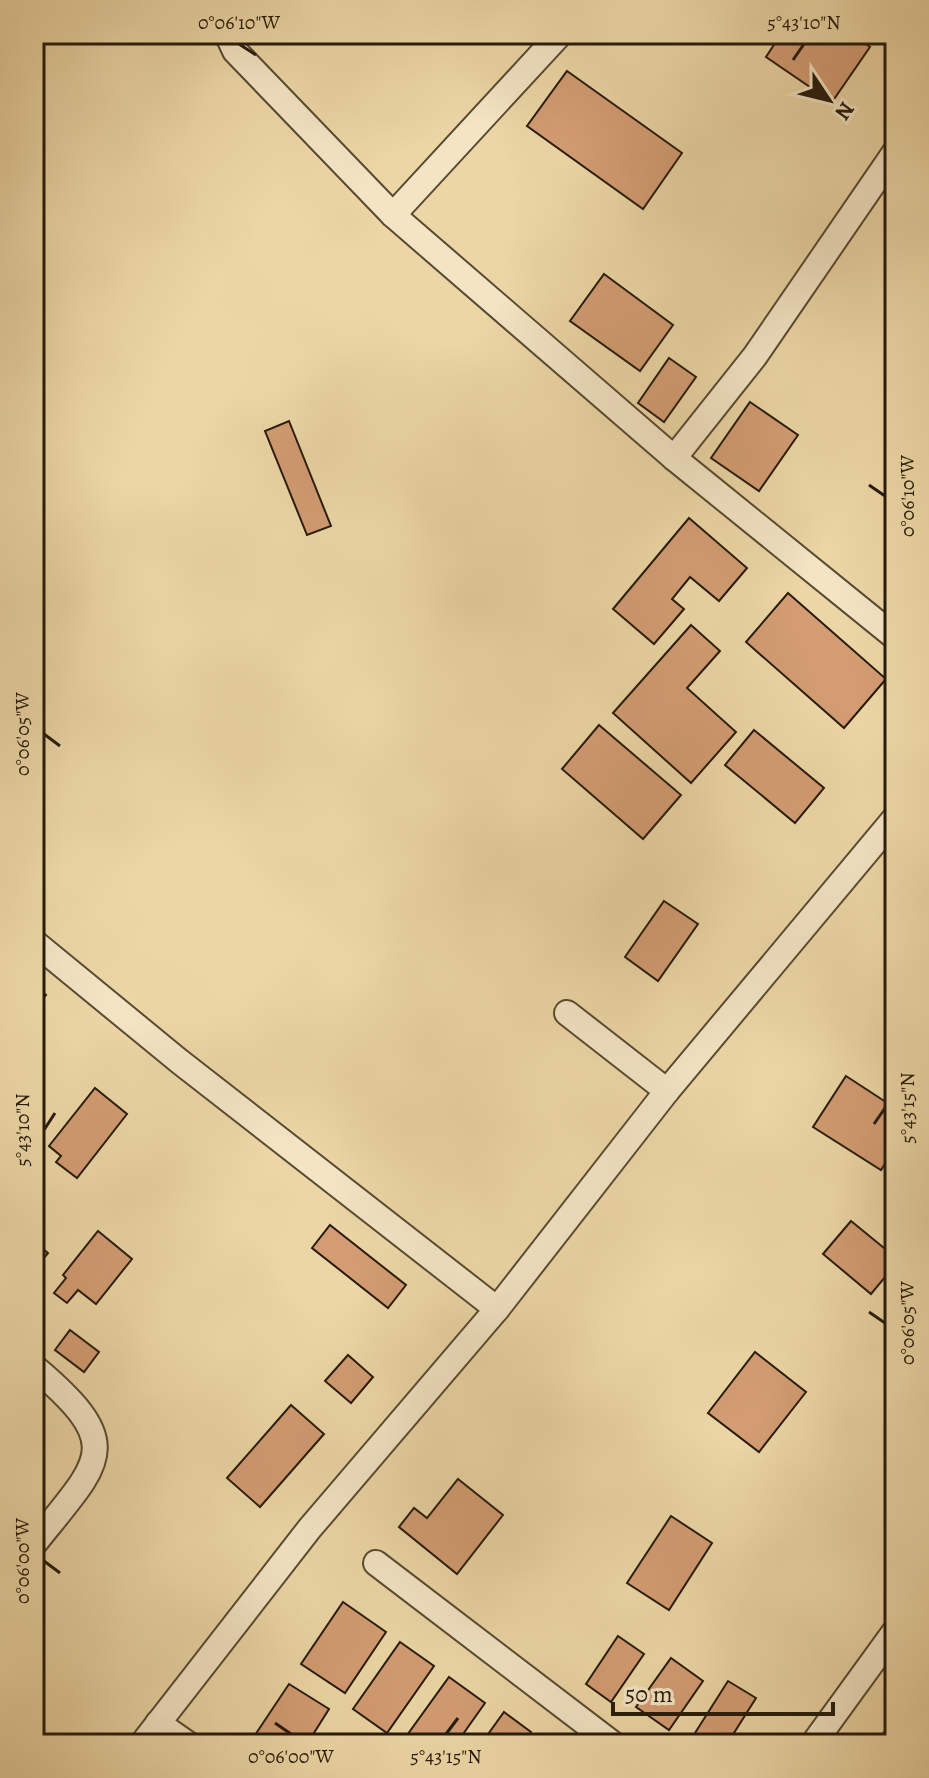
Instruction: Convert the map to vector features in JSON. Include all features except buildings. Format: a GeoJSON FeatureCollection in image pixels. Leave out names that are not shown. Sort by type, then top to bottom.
{"type":"FeatureCollection","features":[{"type":"Feature","properties":{"kind":"street"},"geometry":{"type":"LineString","coordinates":[[227,34],[235,51],[393,215],[674,458],[895,637]]}},
{"type":"Feature","properties":{"kind":"street"},"geometry":{"type":"LineString","coordinates":[[393,215],[560,34]]}},
{"type":"Feature","properties":{"kind":"street"},"geometry":{"type":"LineString","coordinates":[[674,458],[755,356],[895,152]]}},
{"type":"Feature","properties":{"kind":"street"},"geometry":{"type":"LineString","coordinates":[[142,1744],[310,1528],[497,1309],[667,1091],[895,818]]}},
{"type":"Feature","properties":{"kind":"street"},"geometry":{"type":"LineString","coordinates":[[34,942],[179,1061],[497,1309]]}},
{"type":"Feature","properties":{"kind":"street"},"geometry":{"type":"LineString","coordinates":[[567,1013],[667,1091]]}},
{"type":"Feature","properties":{"kind":"street"},"geometry":{"type":"LineString","coordinates":[[34,1367],[83,1413],[98,1445],[93,1467],[34,1544]]}},
{"type":"Feature","properties":{"kind":"street"},"geometry":{"type":"LineString","coordinates":[[376,1563],[613,1744]]}},
{"type":"Feature","properties":{"kind":"street"},"geometry":{"type":"LineString","coordinates":[[813,1744],[895,1631]]}},
{"type":"Feature","properties":{"kind":"street"},"geometry":{"type":"LineString","coordinates":[[158,1723],[188,1744]]}}]}
